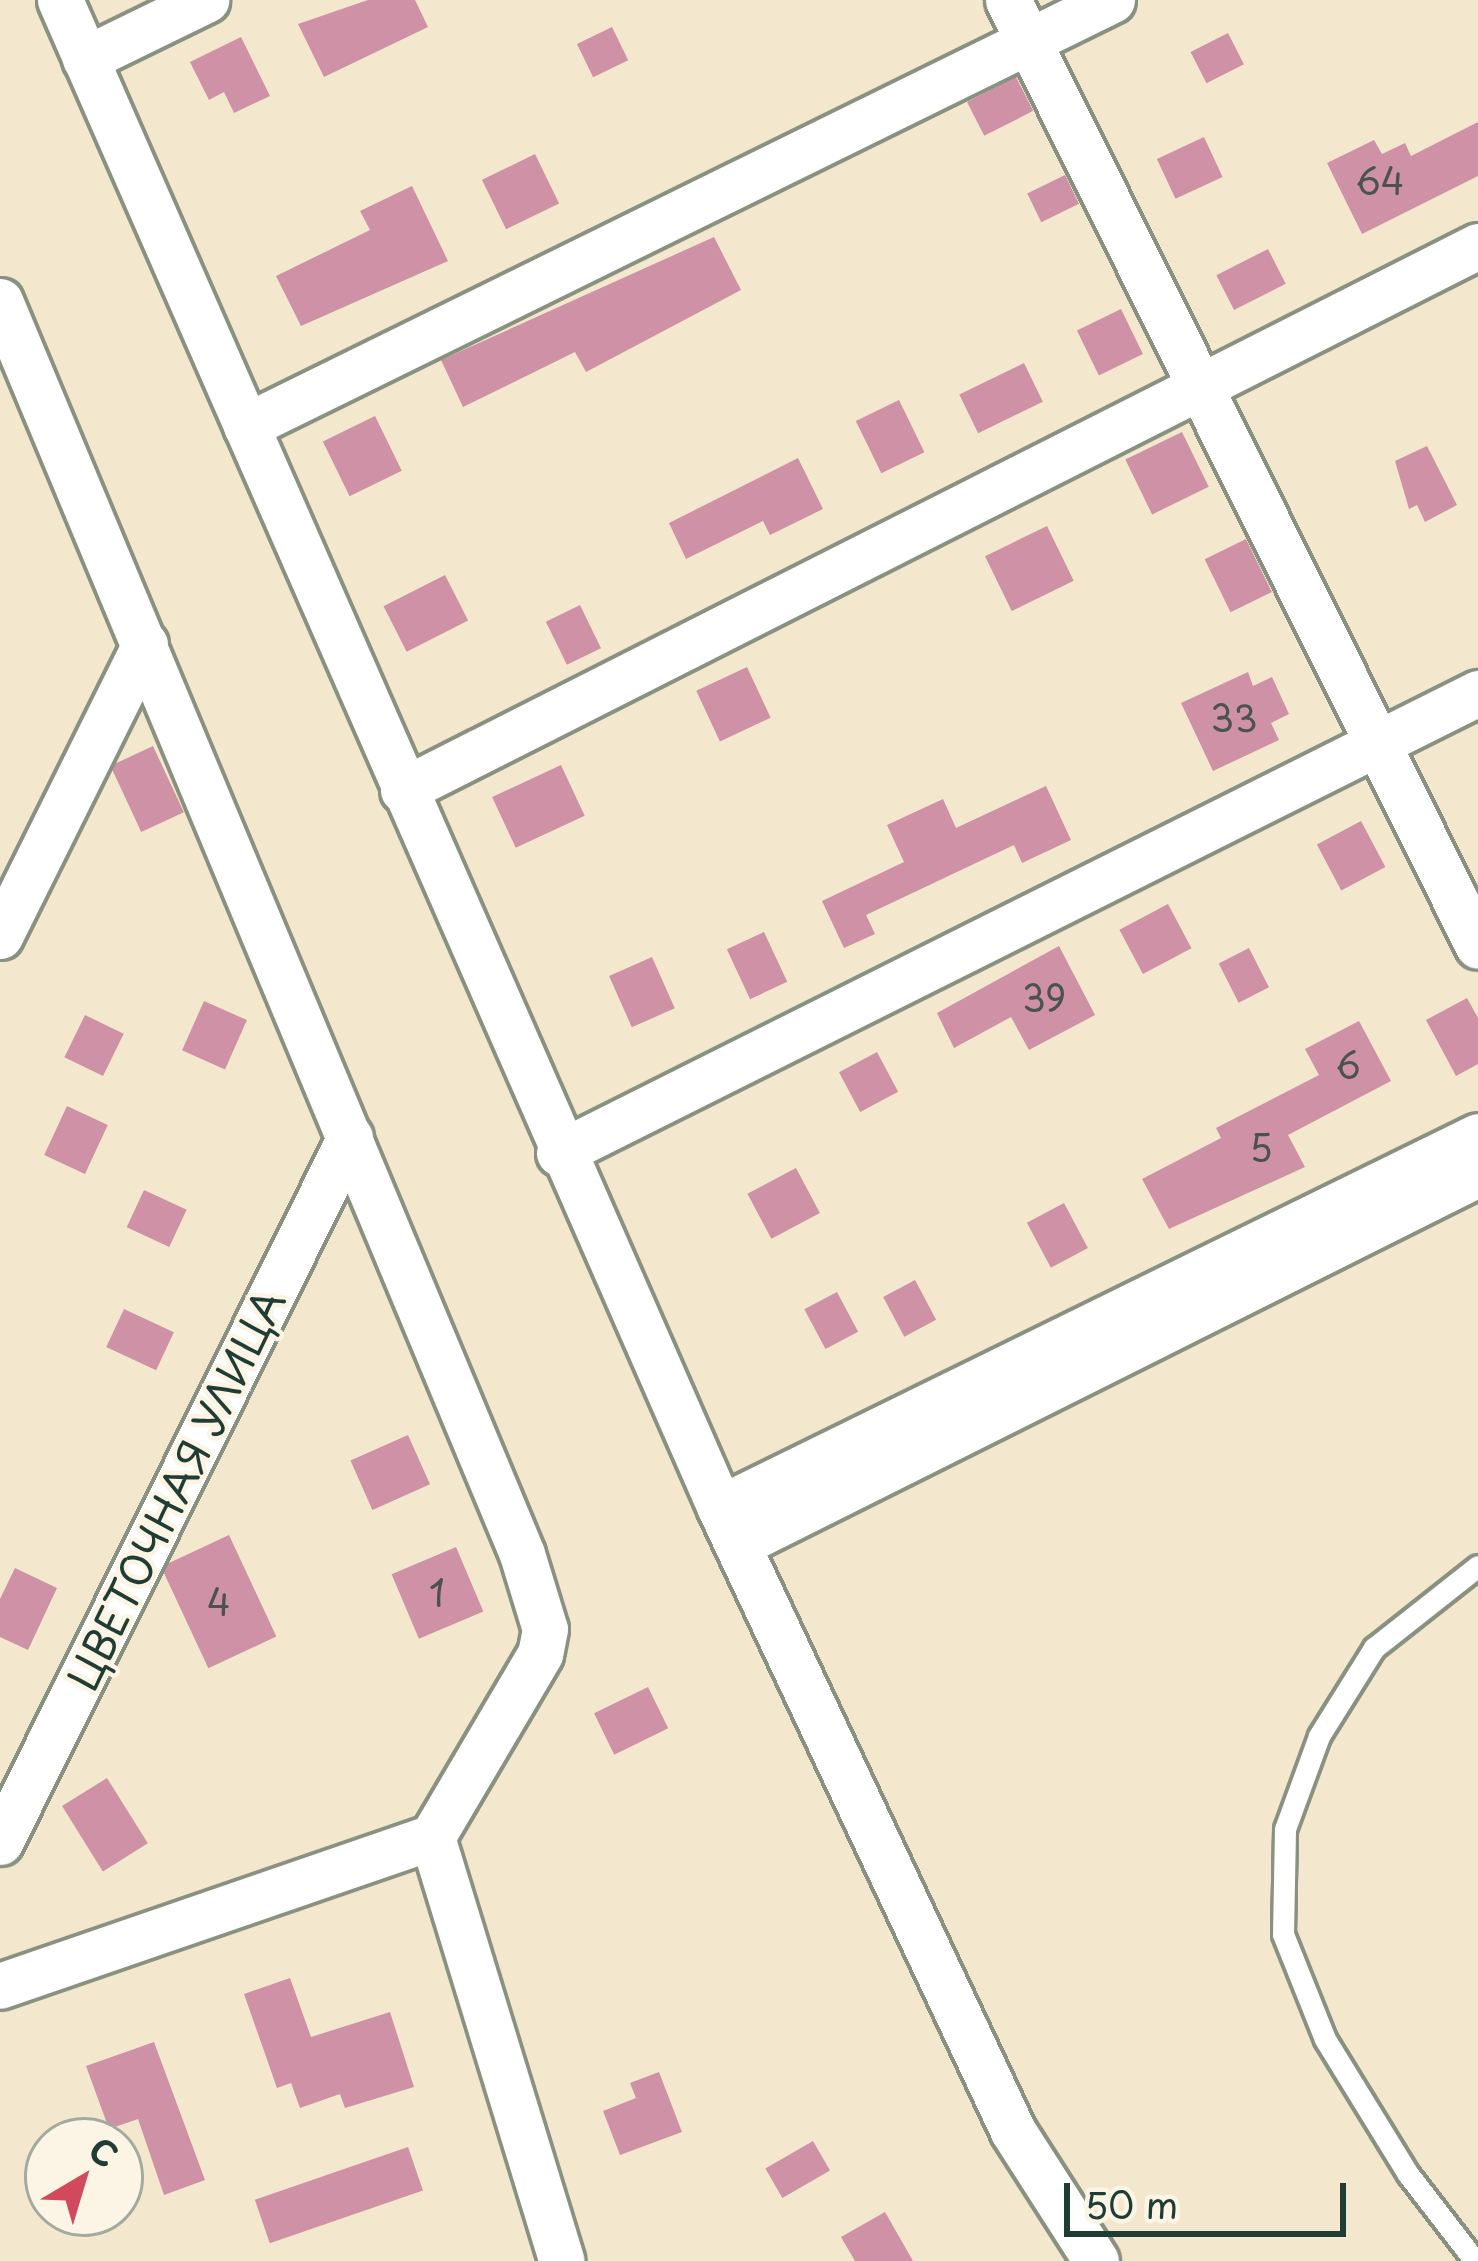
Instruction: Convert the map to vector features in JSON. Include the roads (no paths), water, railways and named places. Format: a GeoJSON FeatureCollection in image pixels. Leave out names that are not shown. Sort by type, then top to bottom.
{"type":"FeatureCollection","features":[{"type":"Feature","properties":{"kind":"street"},"geometry":{"type":"LineString","coordinates":[[60,0],[559,1153],[1013,2131],[1096,2261]]}},
{"type":"Feature","properties":{"kind":"street"},"geometry":{"type":"LineString","coordinates":[[85,59],[206,0]]}},
{"type":"Feature","properties":{"kind":"street"},"geometry":{"type":"LineString","coordinates":[[1008,0],[1478,946]]}},
{"type":"Feature","properties":{"kind":"street"},"geometry":{"type":"LineString","coordinates":[[246,426],[1112,0]]}},
{"type":"Feature","properties":{"kind":"street"},"geometry":{"type":"LineString","coordinates":[[403,790],[1478,246]]}},
{"type":"Feature","properties":{"kind":"street"},"geometry":{"type":"LineString","coordinates":[[0,302],[350,1137],[545,1629],[541,1654],[432,1837],[0,1986]]}},
{"type":"Feature","properties":{"kind":"street"},"geometry":{"type":"LineString","coordinates":[[0,936],[145,644]]}},
{"type":"Feature","properties":{"kind":"street"},"geometry":{"type":"LineString","coordinates":[[559,1153],[1478,693]]}},
{"type":"Feature","properties":{"kind":"street"},"geometry":{"type":"LineString","coordinates":[[730,1526],[1478,1136]]}},
{"type":"Feature","properties":{"kind":"street","name":"ЦВЕТОЧНАЯ УЛИЦА"},"geometry":{"type":"LineString","coordinates":[[0,1842],[350,1137]]}},
{"type":"Feature","properties":{"kind":"street"},"geometry":{"type":"LineString","coordinates":[[730,1526],[1478,1174]]}},
{"type":"Feature","properties":{"kind":"street"},"geometry":{"type":"LineString","coordinates":[[432,1837],[562,2261]]}},
{"type":"Feature","properties":{"kind":"lane"},"geometry":{"type":"LineString","coordinates":[[1475,2261],[1408,2174],[1325,2039],[1282,1934],[1286,1828],[1319,1736],[1374,1648],[1478,1566]]}}]}
